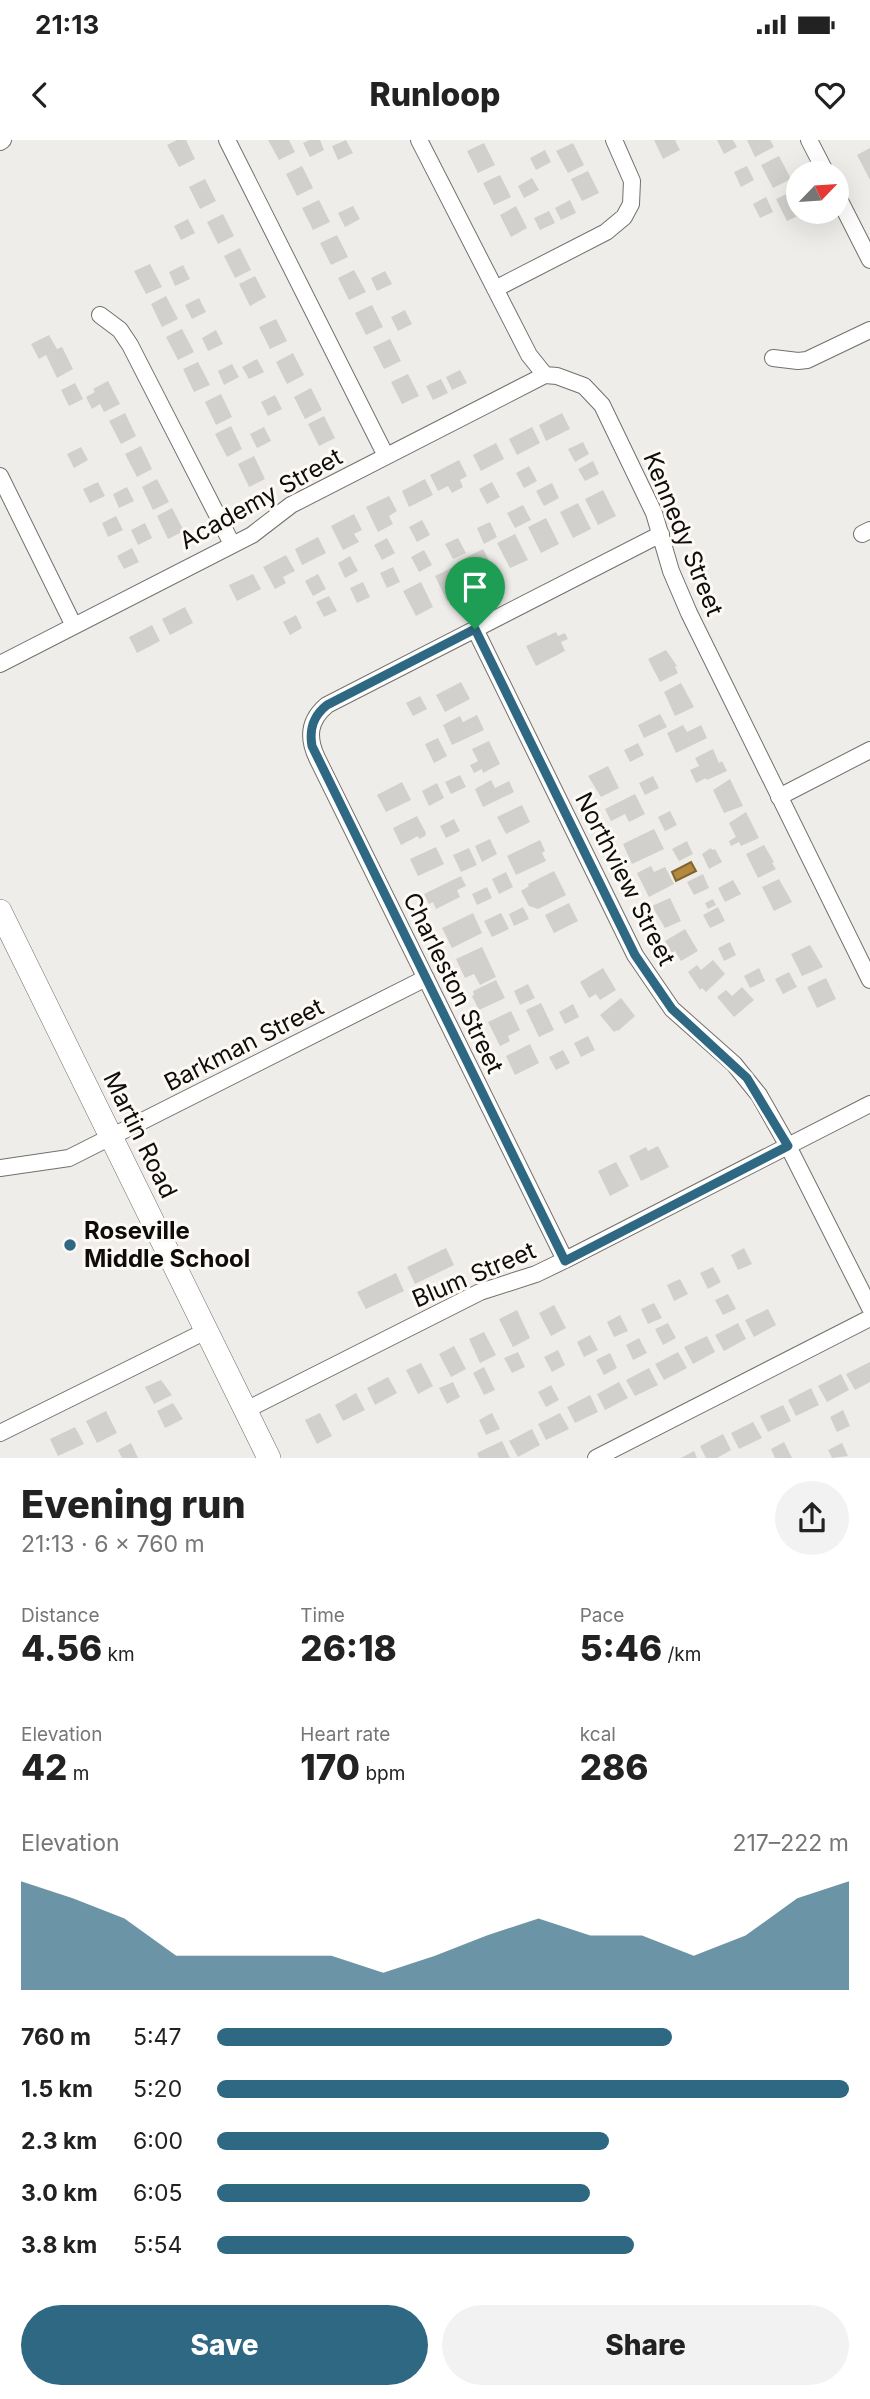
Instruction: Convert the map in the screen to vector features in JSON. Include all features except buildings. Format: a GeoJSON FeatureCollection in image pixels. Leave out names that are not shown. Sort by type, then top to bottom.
{"type":"FeatureCollection","features":[{"type":"Feature","properties":{"kind":"street"},"geometry":{"type":"LineString","coordinates":[[227,140],[386,456]]}},
{"type":"Feature","properties":{"kind":"street"},"geometry":{"type":"LineString","coordinates":[[419,140],[529,355],[545,375]]}},
{"type":"Feature","properties":{"kind":"street"},"geometry":{"type":"LineString","coordinates":[[495,289],[606,232],[624,217],[631,204],[632,181],[614,140]]}},
{"type":"Feature","properties":{"kind":"street"},"geometry":{"type":"LineString","coordinates":[[809,140],[820,161]]}},
{"type":"Feature","properties":{"kind":"street"},"geometry":{"type":"LineString","coordinates":[[849,219],[870,260]]}},
{"type":"Feature","properties":{"kind":"street"},"geometry":{"type":"LineString","coordinates":[[100,315],[120,330],[130,345],[232,544]]}},
{"type":"Feature","properties":{"kind":"street"},"geometry":{"type":"LineString","coordinates":[[773,358],[798,362],[807,360],[870,330]]}},
{"type":"Feature","properties":{"kind":"street","name":"Academy Street"},"geometry":{"type":"LineString","coordinates":[[0,664],[252,535],[290,505],[545,375]]}},
{"type":"Feature","properties":{"kind":"street","name":"Kennedy Street"},"geometry":{"type":"LineString","coordinates":[[545,375],[557,376],[584,386],[597,398],[643,489],[680,592],[870,980]]}},
{"type":"Feature","properties":{"kind":"street"},"geometry":{"type":"LineString","coordinates":[[0,476],[74,626]]}},
{"type":"Feature","properties":{"kind":"street"},"geometry":{"type":"LineString","coordinates":[[475,629],[661,534]]}},
{"type":"Feature","properties":{"kind":"street","name":"Charleston Street"},"geometry":{"type":"LineString","coordinates":[[475,629],[327,705],[319,711],[312,723],[310,734],[312,746],[565,1261]]}},
{"type":"Feature","properties":{"kind":"street","name":"Northview Street"},"geometry":{"type":"LineString","coordinates":[[475,629],[635,955],[672,1009],[747,1078],[788,1146],[870,1308]]}},
{"type":"Feature","properties":{"kind":"street"},"geometry":{"type":"LineString","coordinates":[[779,797],[870,750]]}},
{"type":"Feature","properties":{"kind":"street","name":"Martin Road"},"geometry":{"type":"LineString","coordinates":[[0,911],[269,1458]]}},
{"type":"Feature","properties":{"kind":"street","name":"Barkman Street"},"geometry":{"type":"LineString","coordinates":[[0,1168],[69,1158],[426,978]]}},
{"type":"Feature","properties":{"kind":"street","name":"Blum Street"},"geometry":{"type":"LineString","coordinates":[[246,1410],[480,1292],[536,1274],[565,1261],[870,1104]]}},
{"type":"Feature","properties":{"kind":"street"},"geometry":{"type":"LineString","coordinates":[[596,1458],[870,1318]]}},
{"type":"Feature","properties":{"kind":"street"},"geometry":{"type":"LineString","coordinates":[[0,1433],[206,1331]]}},
{"type":"Feature","properties":{"kind":"shaded area"},"geometry":{"type":"Polygon","coordinates":[[[691,862],[696,871],[676,881],[672,872],[691,862]]]}},
{"type":"Feature","properties":{"kind":"place","name":"Roseville Middle School"},"geometry":{"type":"Point","coordinates":[70,1245]}},
{"type":"Feature","properties":{"kind":"route"},"geometry":{"type":"LineString","coordinates":[[475,629],[635,955],[672,1009],[747,1078],[788,1146],[565,1261],[312,746],[310,734],[312,723],[319,711],[327,705],[475,629]]}}]}
